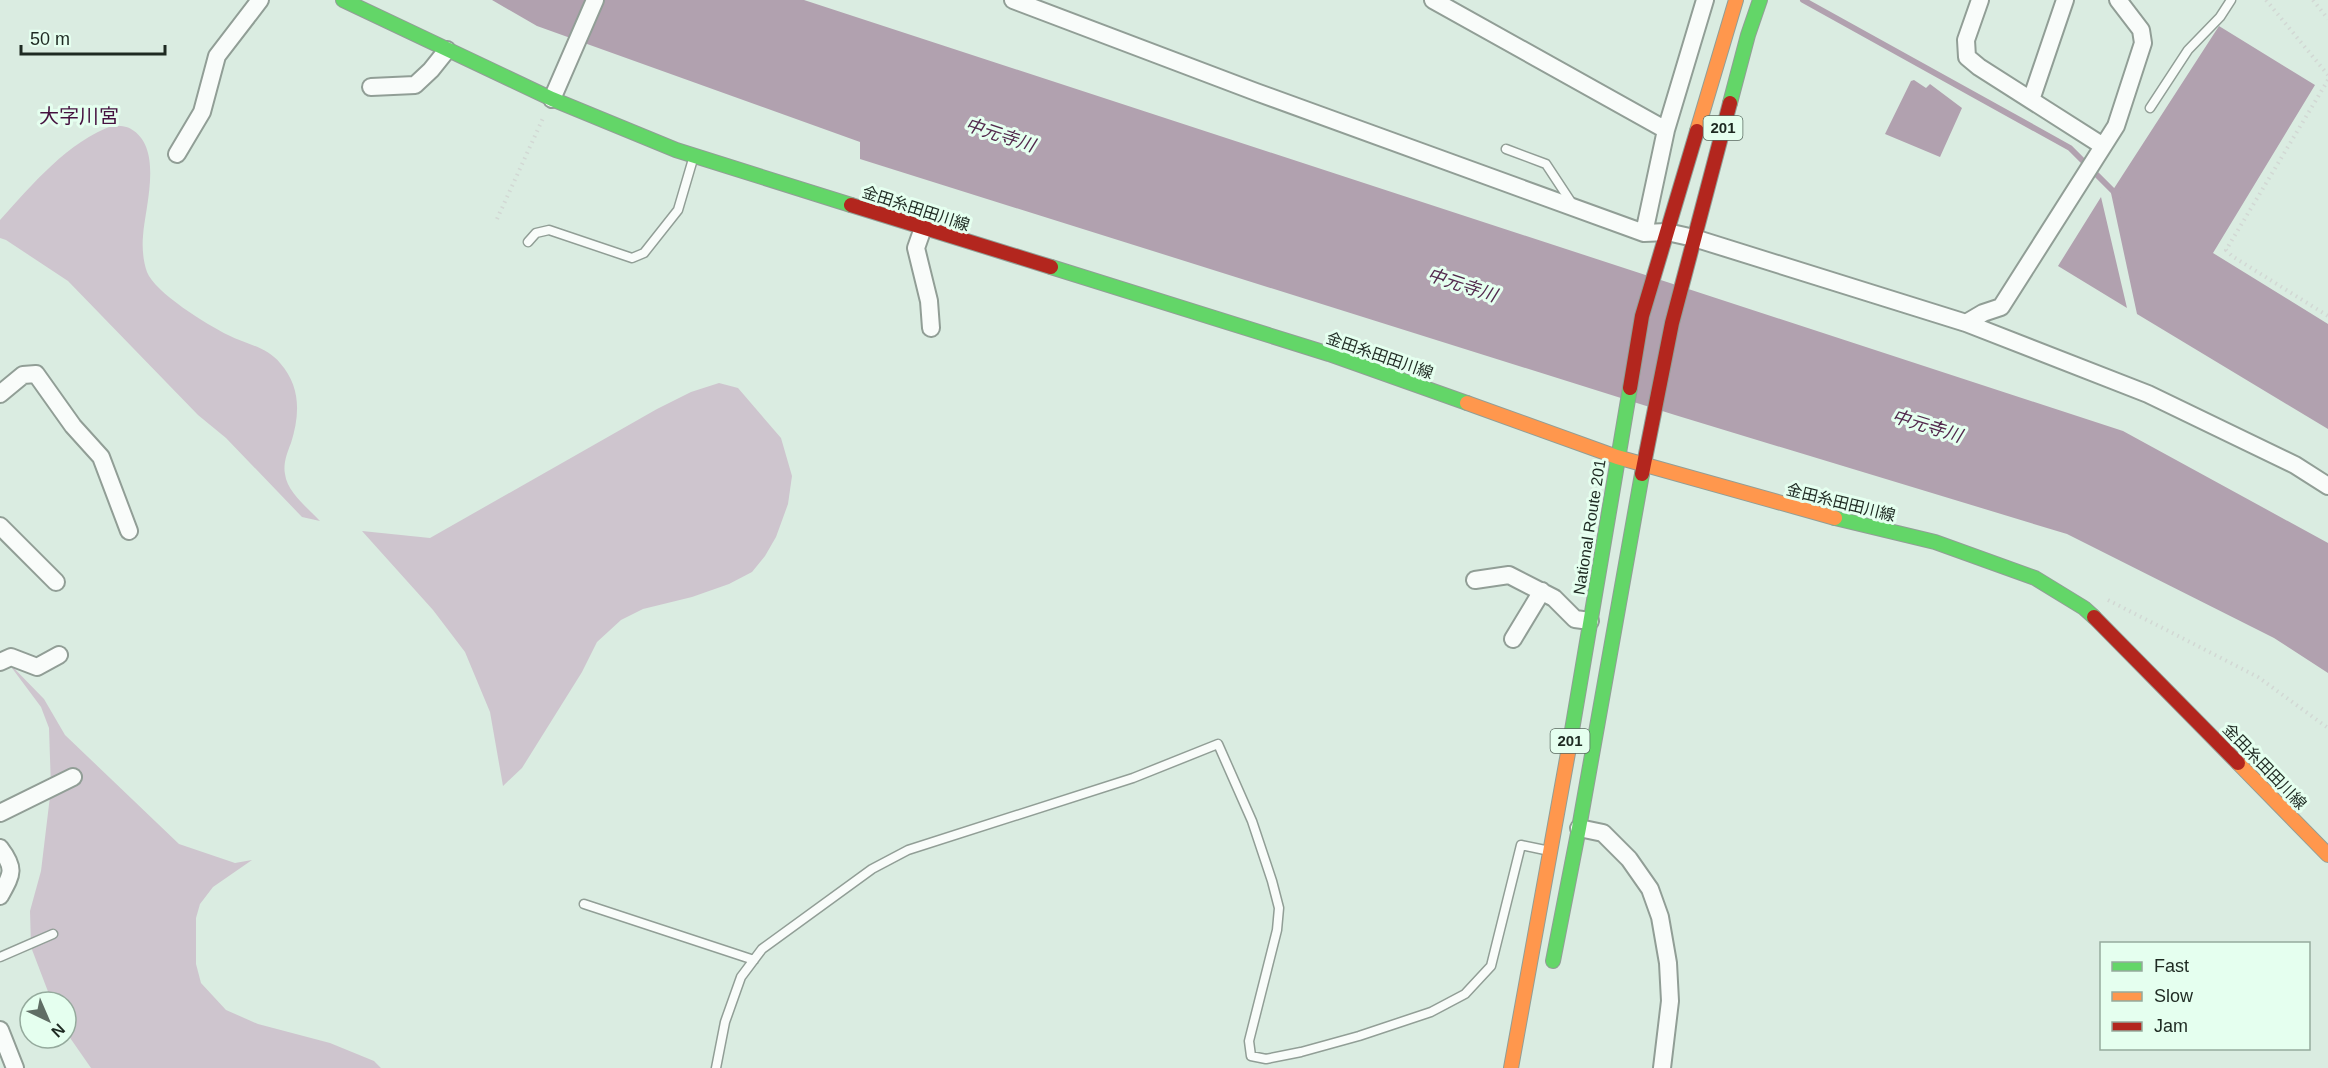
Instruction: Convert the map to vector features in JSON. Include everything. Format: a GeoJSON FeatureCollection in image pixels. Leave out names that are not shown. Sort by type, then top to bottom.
{"type":"FeatureCollection","features":[{"type":"Feature","properties":{"kind":"main road","name":"金田糸田田川線"},"geometry":{"type":"LineString","coordinates":[[343,0],[552,99],[694,155],[1329,354],[1617,457],[1787,506],[1935,542],[2036,578],[2084,608],[2328,855]]}},
{"type":"Feature","properties":{"kind":"main road","name":"National Route 201"},"geometry":{"type":"LineString","coordinates":[[1511,1068],[1551,851],[1642,316],[1736,0]]}},
{"type":"Feature","properties":{"kind":"main road","name":"201"},"geometry":{"type":"LineString","coordinates":[[1550,977],[1644,463],[1672,323],[1748,35],[1760,0]]}},
{"type":"Feature","properties":{"kind":"street"},"geometry":{"type":"LineString","coordinates":[[177,154],[202,112],[217,56],[260,0]]}},
{"type":"Feature","properties":{"kind":"street"},"geometry":{"type":"LineString","coordinates":[[552,99],[595,0]]}},
{"type":"Feature","properties":{"kind":"street"},"geometry":{"type":"LineString","coordinates":[[1013,0],[1267,96],[1644,233],[1667,232],[1694,238],[1966,323],[2148,394],[2295,465],[2328,486]]}},
{"type":"Feature","properties":{"kind":"street"},"geometry":{"type":"LineString","coordinates":[[1433,0],[1666,130]]}},
{"type":"Feature","properties":{"kind":"street"},"geometry":{"type":"LineString","coordinates":[[1644,233],[1666,130],[1705,0]]}},
{"type":"Feature","properties":{"kind":"street"},"geometry":{"type":"LineString","coordinates":[[1980,0],[1966,40],[1967,57],[2103,146]]}},
{"type":"Feature","properties":{"kind":"street"},"geometry":{"type":"LineString","coordinates":[[2031,100],[2065,0]]}},
{"type":"Feature","properties":{"kind":"street"},"geometry":{"type":"LineString","coordinates":[[1966,323],[1983,313],[2001,307],[2116,126],[2143,43],[2140,30],[2118,0]]}},
{"type":"Feature","properties":{"kind":"street"},"geometry":{"type":"LineString","coordinates":[[371,87],[415,85],[447,50]]}},
{"type":"Feature","properties":{"kind":"street"},"geometry":{"type":"LineString","coordinates":[[923,228],[916,248],[930,301],[931,328]]}},
{"type":"Feature","properties":{"kind":"street"},"geometry":{"type":"LineString","coordinates":[[3,386],[23,375],[36,374],[73,426],[101,457],[129,531]]}},
{"type":"Feature","properties":{"kind":"street"},"geometry":{"type":"LineString","coordinates":[[0,526],[56,582]]}},
{"type":"Feature","properties":{"kind":"street"},"geometry":{"type":"LineString","coordinates":[[1475,580],[1509,575],[1554,598],[1575,619],[1590,621]]}},
{"type":"Feature","properties":{"kind":"street"},"geometry":{"type":"LineString","coordinates":[[1513,639],[1542,591]]}},
{"type":"Feature","properties":{"kind":"street"},"geometry":{"type":"LineString","coordinates":[[0,662],[11,657],[37,667],[59,655]]}},
{"type":"Feature","properties":{"kind":"street"},"geometry":{"type":"LineString","coordinates":[[0,813],[74,777]]}},
{"type":"Feature","properties":{"kind":"street"},"geometry":{"type":"LineString","coordinates":[[1579,828],[1603,832],[1629,859],[1650,889],[1660,917],[1668,963],[1670,1001],[1662,1068]]}},
{"type":"Feature","properties":{"kind":"street"},"geometry":{"type":"LineString","coordinates":[[0,848],[11,862],[11,877],[0,896]]}},
{"type":"Feature","properties":{"kind":"street"},"geometry":{"type":"LineString","coordinates":[[0,1030],[15,1068]]}},
{"type":"Feature","properties":{"kind":"lane"},"geometry":{"type":"LineString","coordinates":[[2150,108],[2188,50],[2220,16],[2230,0]]}},
{"type":"Feature","properties":{"kind":"lane"},"geometry":{"type":"LineString","coordinates":[[1506,149],[1546,164],[1575,207]]}},
{"type":"Feature","properties":{"kind":"lane"},"geometry":{"type":"LineString","coordinates":[[528,242],[536,232],[549,230],[632,258],[644,253],[678,210],[694,155]]}},
{"type":"Feature","properties":{"kind":"lane"},"geometry":{"type":"LineString","coordinates":[[716,1068],[725,1022],[741,977],[762,949],[872,869],[908,850],[1133,778],[1218,744],[1252,821],[1279,908],[1277,930],[1249,1041],[1251,1056],[1266,1059],[1301,1052],[1431,1012],[1465,994],[1491,966],[1521,845],[1551,851]]}},
{"type":"Feature","properties":{"kind":"lane"},"geometry":{"type":"LineString","coordinates":[[584,904],[754,960]]}},
{"type":"Feature","properties":{"kind":"lane"},"geometry":{"type":"LineString","coordinates":[[0,957],[53,934]]}},
{"type":"Feature","properties":{"kind":"path"},"geometry":{"type":"LineString","coordinates":[[2266,0],[2328,75]]}},
{"type":"Feature","properties":{"kind":"path"},"geometry":{"type":"LineString","coordinates":[[2313,0],[2328,20]]}},
{"type":"Feature","properties":{"kind":"path"},"geometry":{"type":"LineString","coordinates":[[2328,80],[2226,250],[2328,316]]}},
{"type":"Feature","properties":{"kind":"path"},"geometry":{"type":"LineString","coordinates":[[497,219],[552,99]]}},
{"type":"Feature","properties":{"kind":"path"},"geometry":{"type":"LineString","coordinates":[[2106,599],[2258,677],[2328,728]]}},
{"type":"Feature","properties":{"kind":"shaded area"},"geometry":{"type":"Polygon","coordinates":[[[114,125],[131,129],[141,138],[147,150],[150,179],[143,249],[147,272],[152,280],[171,299],[196,316],[228,335],[269,353],[287,372],[295,391],[297,411],[294,432],[285,462],[285,474],[294,493],[320,521],[302,517],[226,438],[198,415],[68,281],[0,238],[0,220],[52,165],[81,142],[114,125]]]}},
{"type":"Feature","properties":{"kind":"shaded area"},"geometry":{"type":"Polygon","coordinates":[[[719,383],[738,388],[781,438],[792,476],[788,504],[776,537],[752,572],[729,584],[692,597],[643,609],[621,620],[597,642],[582,672],[522,768],[503,786],[490,712],[465,652],[433,610],[362,531],[430,538],[657,409],[691,392],[719,383]]]}},
{"type":"Feature","properties":{"kind":"shaded area"},"geometry":{"type":"Polygon","coordinates":[[[6,660],[44,699],[65,735],[179,844],[235,863],[252,860],[213,887],[200,904],[196,918],[196,964],[201,983],[226,1010],[258,1024],[330,1043],[374,1061],[381,1068],[91,1068],[78,1049],[78,990],[47,990],[31,947],[30,911],[41,871],[51,788],[49,728],[41,707],[6,660]]]}},
{"type":"Feature","properties":{"kind":"water","name":"中元寺川"},"geometry":{"type":"Polygon","coordinates":[[[492,0],[804,0],[2123,431],[2328,543],[2328,673],[2274,638],[2067,534],[1675,415],[860,159],[860,142],[537,26],[492,0]]]}},
{"type":"Feature","properties":{"kind":"water"},"geometry":{"type":"Polygon","coordinates":[[[2219,26],[2315,85],[2213,253],[2328,324],[2328,429],[2137,314],[2111,193],[2219,26]]]}},
{"type":"Feature","properties":{"kind":"water"},"geometry":{"type":"Polygon","coordinates":[[[1914,80],[1926,88],[1930,84],[1962,108],[1940,157],[1885,134],[1911,81],[1914,80]]]}},
{"type":"Feature","properties":{"kind":"water"},"geometry":{"type":"Polygon","coordinates":[[[2101,197],[2127,308],[2058,266],[2101,197]]]}},
{"type":"Feature","properties":{"kind":"waterway"},"geometry":{"type":"LineString","coordinates":[[1803,0],[2070,148],[2118,196]]}},
{"type":"Feature","properties":{"kind":"traffic: fast"},"geometry":{"type":"LineString","coordinates":[[343,0],[552,99],[676,150],[851,205]]}},
{"type":"Feature","properties":{"kind":"traffic: fast"},"geometry":{"type":"LineString","coordinates":[[1730,103],[1760,0]]}},
{"type":"Feature","properties":{"kind":"traffic: fast"},"geometry":{"type":"LineString","coordinates":[[1051,267],[1329,354],[1467,403]]}},
{"type":"Feature","properties":{"kind":"traffic: fast"},"geometry":{"type":"LineString","coordinates":[[1570,742],[1630,388]]}},
{"type":"Feature","properties":{"kind":"traffic: fast"},"geometry":{"type":"LineString","coordinates":[[1553,961],[1642,474]]}},
{"type":"Feature","properties":{"kind":"traffic: fast"},"geometry":{"type":"LineString","coordinates":[[1835,518],[1935,542],[2035,578],[2084,608],[2094,617]]}},
{"type":"Feature","properties":{"kind":"traffic: slow"},"geometry":{"type":"LineString","coordinates":[[1697,131],[1736,0]]}},
{"type":"Feature","properties":{"kind":"traffic: slow"},"geometry":{"type":"LineString","coordinates":[[1467,403],[1617,457],[1835,518]]}},
{"type":"Feature","properties":{"kind":"traffic: slow"},"geometry":{"type":"LineString","coordinates":[[1511,1068],[1570,742]]}},
{"type":"Feature","properties":{"kind":"traffic: slow"},"geometry":{"type":"LineString","coordinates":[[2238,763],[2328,855]]}},
{"type":"Feature","properties":{"kind":"traffic: jam"},"geometry":{"type":"LineString","coordinates":[[1642,474],[1672,323],[1730,103]]}},
{"type":"Feature","properties":{"kind":"traffic: jam"},"geometry":{"type":"LineString","coordinates":[[1630,388],[1642,316],[1697,131]]}},
{"type":"Feature","properties":{"kind":"traffic: jam"},"geometry":{"type":"LineString","coordinates":[[851,205],[1051,267]]}},
{"type":"Feature","properties":{"kind":"traffic: jam"},"geometry":{"type":"LineString","coordinates":[[2094,617],[2238,763]]}},
{"type":"Feature","properties":{"kind":"district","name":"大字川宮"},"geometry":{"type":"Point","coordinates":[79,116]}}]}
